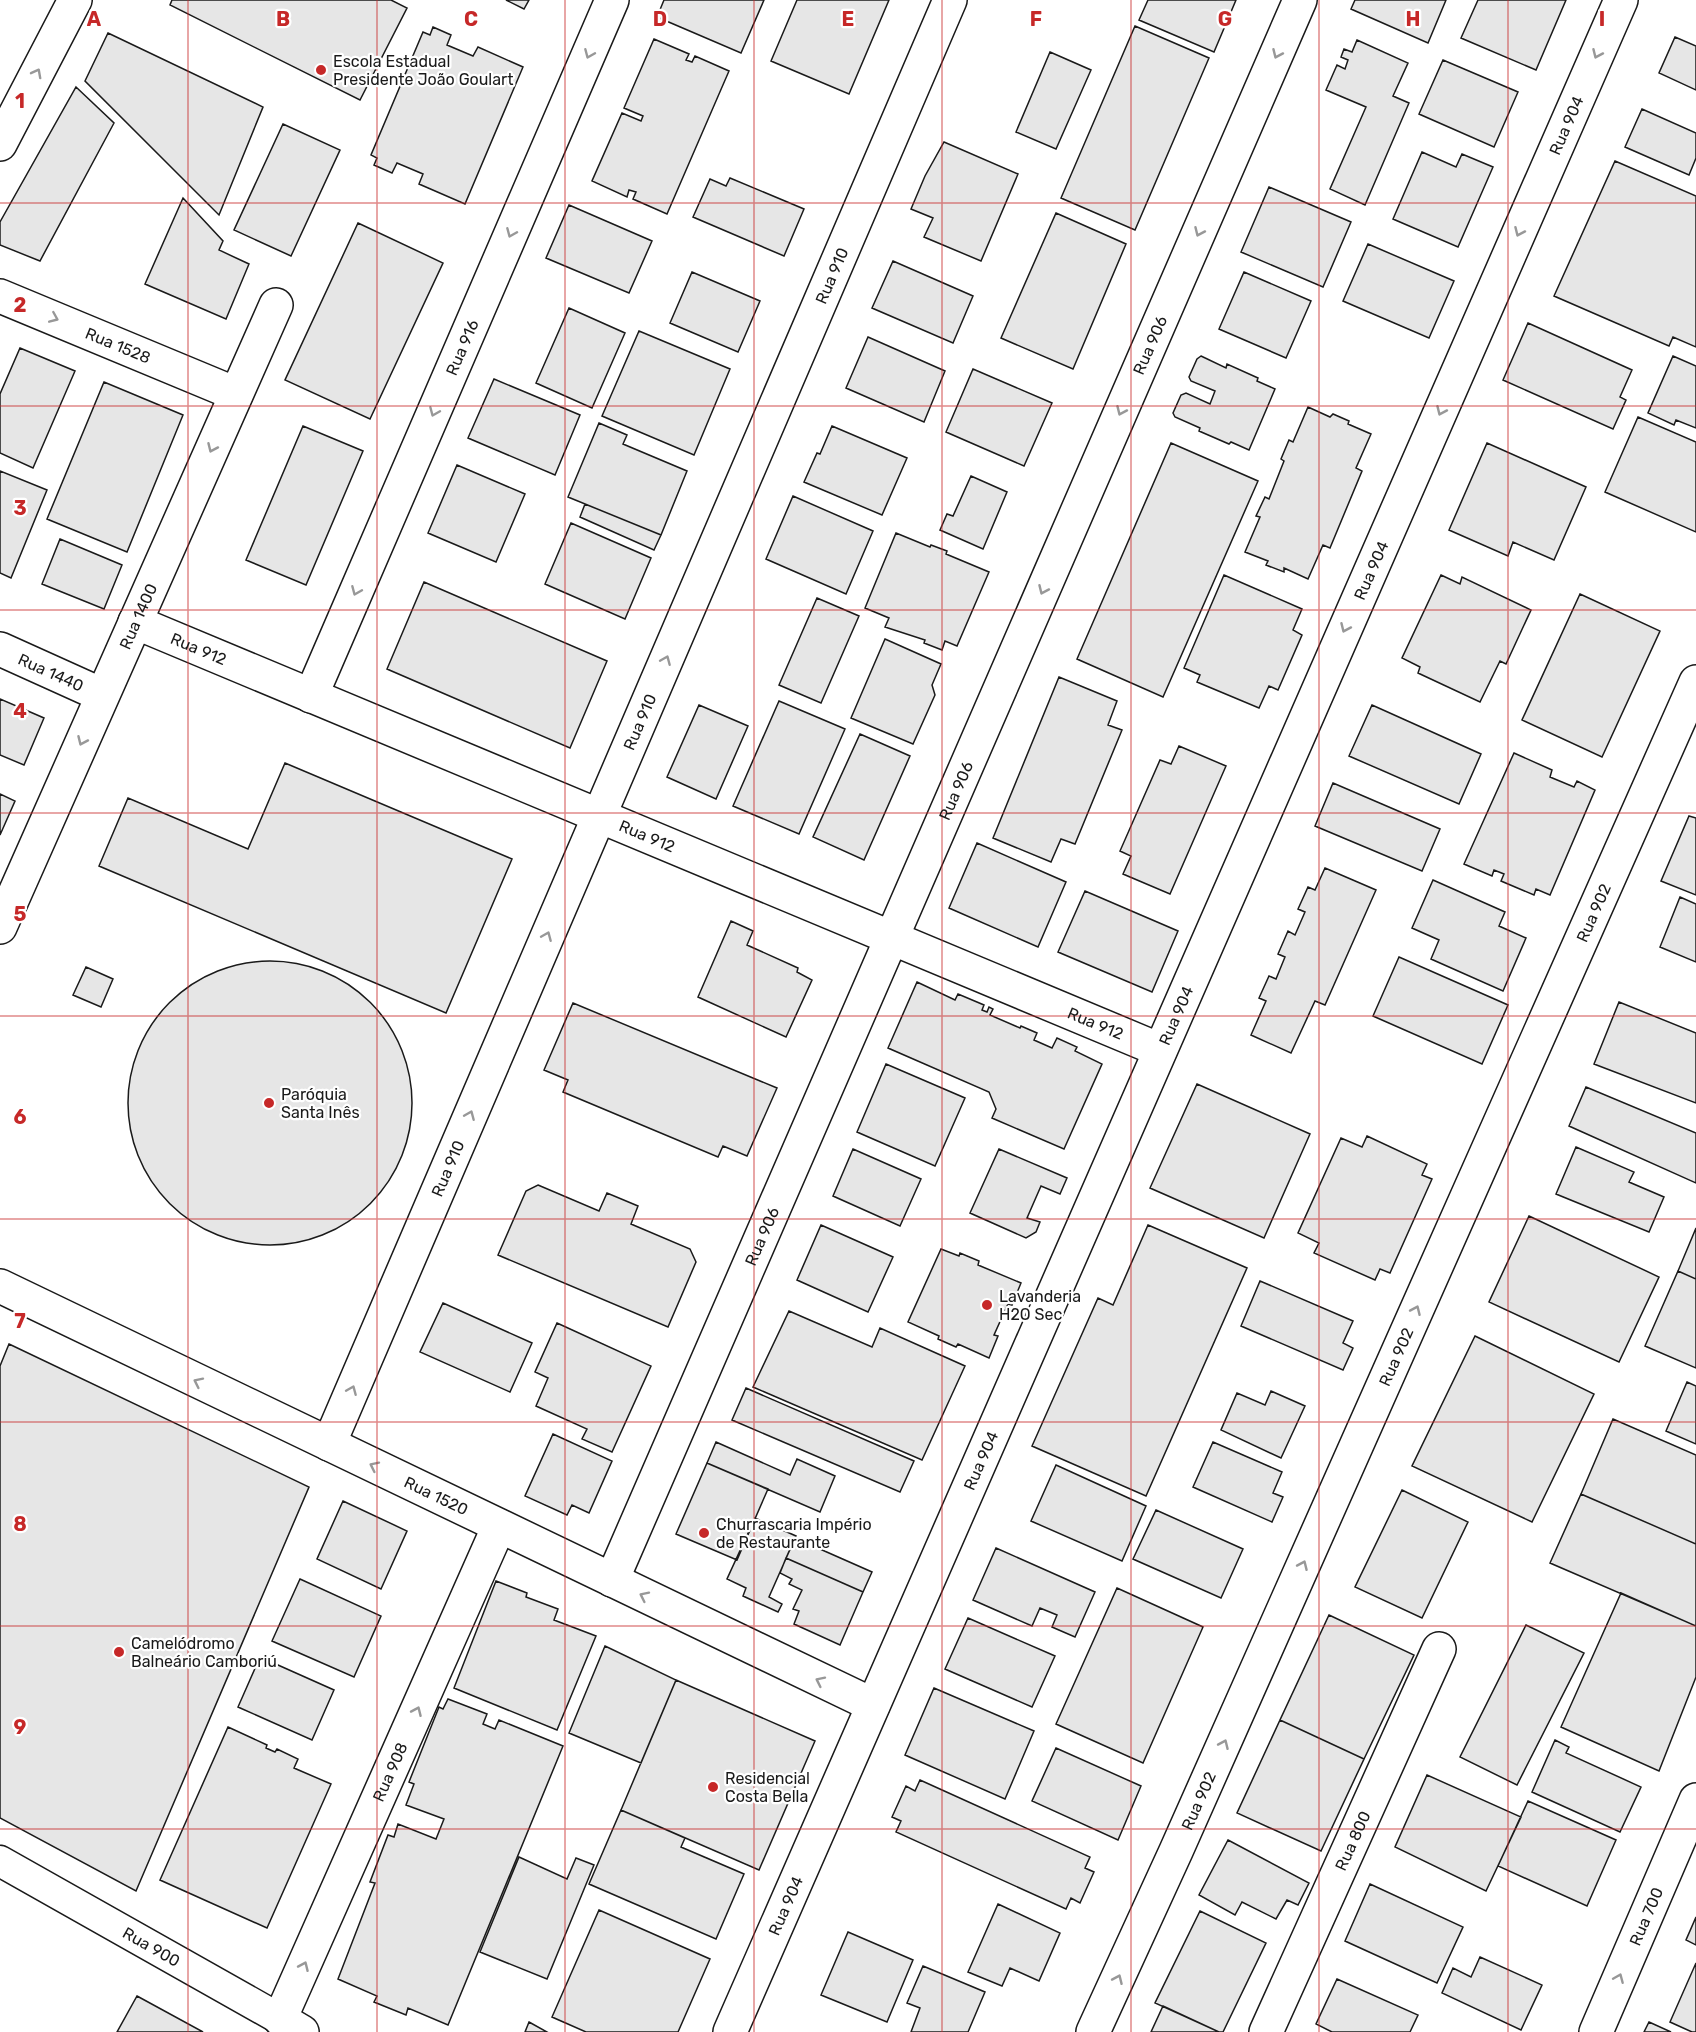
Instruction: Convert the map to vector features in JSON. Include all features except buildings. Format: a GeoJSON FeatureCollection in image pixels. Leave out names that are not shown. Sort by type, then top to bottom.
{"type":"FeatureCollection","features":[{"type":"Feature","properties":{"kind":"street"},"geometry":{"type":"LineString","coordinates":[[0,144],[75,0]]}},
{"type":"Feature","properties":{"kind":"street","name":"Rua 916"},"geometry":{"type":"LineString","coordinates":[[311,696],[612,0]]}},
{"type":"Feature","properties":{"kind":"street","name":"Rua 910"},"geometry":{"type":"LineString","coordinates":[[329,1444],[950,0]]}},
{"type":"Feature","properties":{"kind":"street","name":"Rua 906"},"geometry":{"type":"LineString","coordinates":[[612,1580],[1300,0]]}},
{"type":"Feature","properties":{"kind":"street","name":"Rua 904"},"geometry":{"type":"LineString","coordinates":[[730,2032],[1621,0]]}},
{"type":"Feature","properties":{"kind":"street","name":"Rua 1528"},"geometry":{"type":"LineString","coordinates":[[0,296],[236,394]]}},
{"type":"Feature","properties":{"kind":"street","name":"Rua 1400"},"geometry":{"type":"LineString","coordinates":[[0,927],[276,305]]}},
{"type":"Feature","properties":{"kind":"street","name":"Rua 912"},"geometry":{"type":"LineString","coordinates":[[135,622],[1160,1050]]}},
{"type":"Feature","properties":{"kind":"street","name":"Rua 1440"},"geometry":{"type":"LineString","coordinates":[[0,649],[102,695]]}},
{"type":"Feature","properties":{"kind":"street","name":"Rua 902"},"geometry":{"type":"LineString","coordinates":[[1093,2032],[1176,1851],[1696,682]]}},
{"type":"Feature","properties":{"kind":"street","name":"Rua 1520"},"geometry":{"type":"LineString","coordinates":[[0,1286],[873,1706]]}},
{"type":"Feature","properties":{"kind":"street","name":"Rua 908"},"geometry":{"type":"LineString","coordinates":[[291,2026],[499,1526]]}},
{"type":"Feature","properties":{"kind":"street","name":"Rua 800"},"geometry":{"type":"LineString","coordinates":[[1266,2032],[1439,1649]]}},
{"type":"Feature","properties":{"kind":"street","name":"Rua 700"},"geometry":{"type":"LineString","coordinates":[[1596,2032],[1696,1800]]}},
{"type":"Feature","properties":{"kind":"street","name":"Rua 900"},"geometry":{"type":"LineString","coordinates":[[0,1861],[291,2026]]}},
{"type":"Feature","properties":{"kind":"place","name":"Escola Estadual Presidente João Goulart"},"geometry":{"type":"Point","coordinates":[321,70]}},
{"type":"Feature","properties":{"kind":"place","name":"Paróquia Santa Inês"},"geometry":{"type":"Point","coordinates":[269,1103]}},
{"type":"Feature","properties":{"kind":"place","name":"Lavanderia H2O Sec"},"geometry":{"type":"Point","coordinates":[987,1305]}},
{"type":"Feature","properties":{"kind":"place","name":"Churrascaria Império de Restaurante"},"geometry":{"type":"Point","coordinates":[704,1533]}},
{"type":"Feature","properties":{"kind":"place","name":"Camelódromo Balneário Camboriú"},"geometry":{"type":"Point","coordinates":[119,1652]}},
{"type":"Feature","properties":{"kind":"place","name":"Residencial Costa Bella"},"geometry":{"type":"Point","coordinates":[713,1787]}}]}
